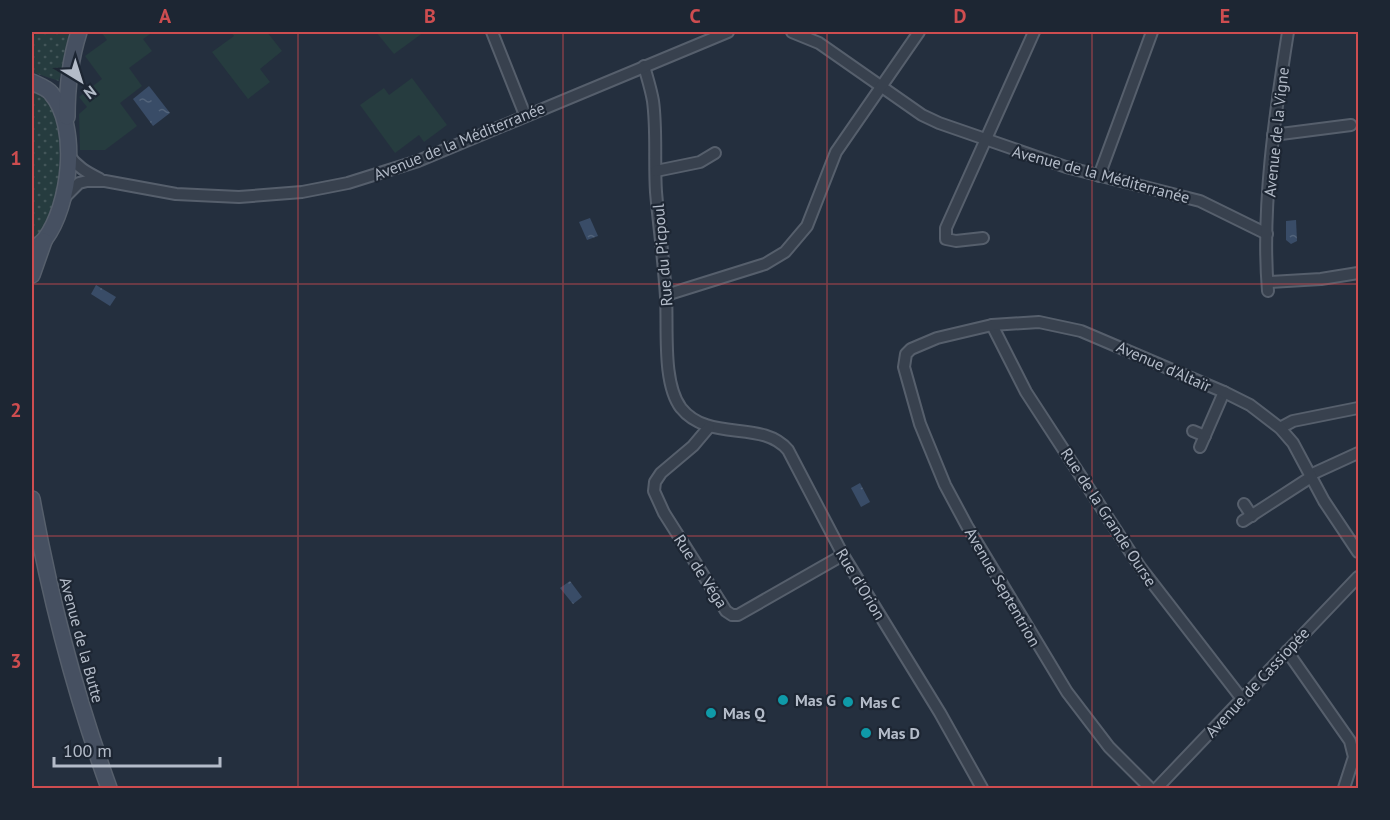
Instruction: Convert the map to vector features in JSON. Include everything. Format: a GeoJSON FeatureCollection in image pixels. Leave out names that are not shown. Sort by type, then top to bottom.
{"type":"FeatureCollection","features":[{"type":"Feature","properties":{"kind":"street"},"geometry":{"type":"LineString","coordinates":[[32,275],[45,240],[56,221],[63,199],[68,154],[67,84],[79,32]]}},
{"type":"Feature","properties":{"kind":"street"},"geometry":{"type":"LineString","coordinates":[[492,32],[525,115]]}},
{"type":"Feature","properties":{"kind":"street","name":"Avenue de la Méditerranée"},"geometry":{"type":"LineString","coordinates":[[63,199],[80,183],[87,181],[105,181],[200,196],[239,197],[325,188],[391,171],[728,32]]}},
{"type":"Feature","properties":{"kind":"street","name":"Avenue de la Méditerranée"},"geometry":{"type":"LineString","coordinates":[[792,32],[819,43],[922,115],[985,140],[1099,177],[1200,201],[1267,234]]}},
{"type":"Feature","properties":{"kind":"street"},"geometry":{"type":"LineString","coordinates":[[666,294],[765,264],[785,252],[807,226],[836,152],[919,32]]}},
{"type":"Feature","properties":{"kind":"street"},"geometry":{"type":"LineString","coordinates":[[983,238],[956,241],[946,239],[946,228],[1034,32]]}},
{"type":"Feature","properties":{"kind":"street"},"geometry":{"type":"LineString","coordinates":[[1099,177],[1152,32]]}},
{"type":"Feature","properties":{"kind":"street","name":"Avenue de la Vigne"},"geometry":{"type":"LineString","coordinates":[[1267,234],[1273,135],[1288,32]]}},
{"type":"Feature","properties":{"kind":"street","name":"Rue du Picpoul"},"geometry":{"type":"LineString","coordinates":[[644,66],[653,100],[656,191],[666,294],[670,387],[684,411],[694,420],[709,427]]}},
{"type":"Feature","properties":{"kind":"street"},"geometry":{"type":"LineString","coordinates":[[32,82],[50,92],[61,106],[67,126]]}},
{"type":"Feature","properties":{"kind":"street"},"geometry":{"type":"LineString","coordinates":[[1273,135],[1351,125]]}},
{"type":"Feature","properties":{"kind":"street"},"geometry":{"type":"LineString","coordinates":[[656,171],[700,162],[715,153]]}},
{"type":"Feature","properties":{"kind":"street","name":"Avenue de la Méditerranée"},"geometry":{"type":"LineString","coordinates":[[68,154],[84,172],[105,181]]}},
{"type":"Feature","properties":{"kind":"street"},"geometry":{"type":"LineString","coordinates":[[1267,234],[1268,286],[1359,273]]}},
{"type":"Feature","properties":{"kind":"street"},"geometry":{"type":"LineString","coordinates":[[32,251],[45,240]]}},
{"type":"Feature","properties":{"kind":"street","name":"Avenue d'Altaïr"},"geometry":{"type":"LineString","coordinates":[[904,360],[906,354],[917,345],[993,325],[1039,322],[1081,331],[1224,392],[1250,405],[1280,428],[1293,443],[1324,501],[1359,552]]}},
{"type":"Feature","properties":{"kind":"street","name":"Rue de la Grande Ourse"},"geometry":{"type":"LineString","coordinates":[[993,325],[1026,392],[1122,540],[1165,601],[1242,699]]}},
{"type":"Feature","properties":{"kind":"street","name":"Avenue Septentrion"},"geometry":{"type":"LineString","coordinates":[[904,360],[905,374],[920,424],[945,485],[967,526],[1067,692],[1109,747],[1149,789]]}},
{"type":"Feature","properties":{"kind":"street"},"geometry":{"type":"LineString","coordinates":[[1200,447],[1224,392]]}},
{"type":"Feature","properties":{"kind":"street"},"geometry":{"type":"LineString","coordinates":[[1280,428],[1293,421],[1359,408]]}},
{"type":"Feature","properties":{"kind":"street","name":"Rue de Véga"},"geometry":{"type":"LineString","coordinates":[[709,427],[693,447],[661,473],[655,482],[654,491],[664,513],[726,611],[732,615],[738,615],[843,555]]}},
{"type":"Feature","properties":{"kind":"street","name":"Rue d'Orion"},"geometry":{"type":"LineString","coordinates":[[709,427],[768,436],[783,444],[843,555],[940,713],[982,789]]}},
{"type":"Feature","properties":{"kind":"street"},"geometry":{"type":"LineString","coordinates":[[1193,431],[1205,436]]}},
{"type":"Feature","properties":{"kind":"street"},"geometry":{"type":"LineString","coordinates":[[1244,504],[1247,518],[1310,476],[1359,453]]}},
{"type":"Feature","properties":{"kind":"street","name":"Avenue de la Butte"},"geometry":{"type":"LineString","coordinates":[[32,499],[47,580],[66,657],[109,789]]}},
{"type":"Feature","properties":{"kind":"street","name":"Avenue de Cassiopée"},"geometry":{"type":"LineString","coordinates":[[1157,789],[1359,576]]}},
{"type":"Feature","properties":{"kind":"street"},"geometry":{"type":"LineString","coordinates":[[1287,651],[1350,741],[1354,757],[1344,789]]}},
{"type":"Feature","properties":{"kind":"green space"},"geometry":{"type":"Polygon","coordinates":[[[37,32],[69,32],[59,81],[32,72],[32,40],[37,32]]]}},
{"type":"Feature","properties":{"kind":"green space"},"geometry":{"type":"Polygon","coordinates":[[[101,32],[153,32],[143,39],[152,51],[129,68],[142,86],[120,103],[137,126],[105,150],[80,150],[79,114],[87,107],[79,97],[102,79],[85,56],[107,40],[101,32]]]}},
{"type":"Feature","properties":{"kind":"green space"},"geometry":{"type":"Polygon","coordinates":[[[231,32],[267,32],[282,51],[260,69],[270,82],[248,99],[212,52],[234,36],[231,32]]]}},
{"type":"Feature","properties":{"kind":"green space"},"geometry":{"type":"Polygon","coordinates":[[[376,32],[424,32],[394,54],[376,32]]]}},
{"type":"Feature","properties":{"kind":"green space"},"geometry":{"type":"Polygon","coordinates":[[[412,78],[447,125],[424,142],[419,135],[395,153],[360,105],[384,88],[389,95],[412,78]]]}},
{"type":"Feature","properties":{"kind":"green space"},"geometry":{"type":"Polygon","coordinates":[[[32,90],[47,102],[54,115],[60,144],[60,161],[56,193],[48,219],[32,241],[32,90]]]}},
{"type":"Feature","properties":{"kind":"water"},"geometry":{"type":"Polygon","coordinates":[[[149,86],[170,113],[153,126],[133,99],[149,86]]]}},
{"type":"Feature","properties":{"kind":"water"},"geometry":{"type":"Polygon","coordinates":[[[590,218],[598,236],[587,240],[579,222],[590,218]]]}},
{"type":"Feature","properties":{"kind":"water"},"geometry":{"type":"Polygon","coordinates":[[[1296,220],[1297,241],[1291,244],[1286,240],[1286,221],[1296,220]]]}},
{"type":"Feature","properties":{"kind":"water"},"geometry":{"type":"Polygon","coordinates":[[[96,285],[116,297],[110,306],[91,294],[96,285]]]}},
{"type":"Feature","properties":{"kind":"water"},"geometry":{"type":"Polygon","coordinates":[[[860,483],[870,502],[861,507],[851,488],[860,483]]]}},
{"type":"Feature","properties":{"kind":"water"},"geometry":{"type":"Polygon","coordinates":[[[570,581],[582,597],[573,604],[560,588],[570,581]]]}},
{"type":"Feature","properties":{"kind":"place","name":"Mas G"},"geometry":{"type":"Point","coordinates":[783,700]}},
{"type":"Feature","properties":{"kind":"place","name":"Mas C"},"geometry":{"type":"Point","coordinates":[848,702]}},
{"type":"Feature","properties":{"kind":"place","name":"Mas Q"},"geometry":{"type":"Point","coordinates":[711,713]}},
{"type":"Feature","properties":{"kind":"place","name":"Mas D"},"geometry":{"type":"Point","coordinates":[866,733]}}]}
